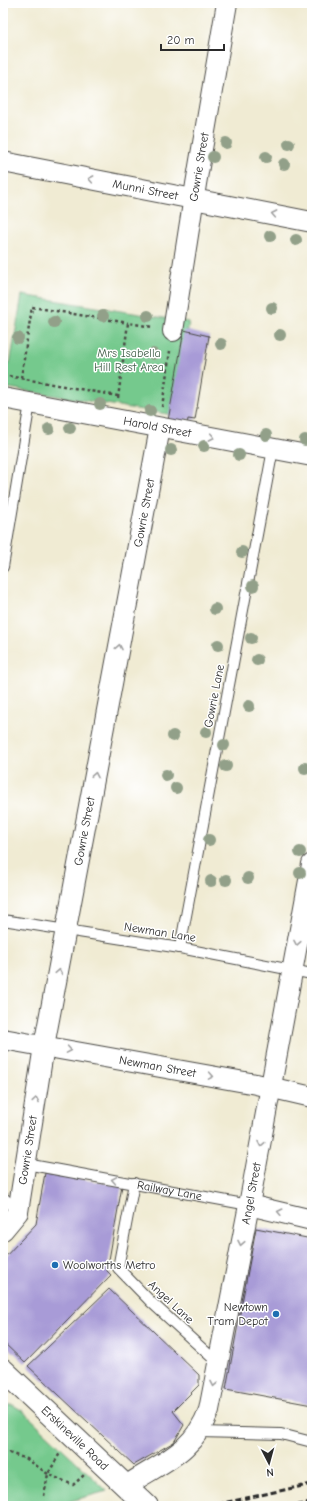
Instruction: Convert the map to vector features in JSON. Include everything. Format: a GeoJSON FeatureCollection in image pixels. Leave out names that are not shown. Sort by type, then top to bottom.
{"type":"FeatureCollection","features":[{"type":"Feature","properties":{"kind":"main road","name":"Erskineville Road"},"geometry":{"type":"LineString","coordinates":[[6,1377],[137,1496]]}},
{"type":"Feature","properties":{"kind":"street","name":"Gowrie Street"},"geometry":{"type":"LineString","coordinates":[[173,331],[227,3]]}},
{"type":"Feature","properties":{"kind":"street","name":"Munni Street"},"geometry":{"type":"LineString","coordinates":[[3,162],[312,222]]}},
{"type":"Feature","properties":{"kind":"street","name":"Harold Street"},"geometry":{"type":"LineString","coordinates":[[3,398],[312,456]]}},
{"type":"Feature","properties":{"kind":"street","name":"Gowrie Street"},"geometry":{"type":"LineString","coordinates":[[18,1212],[44,1046],[160,428]]}},
{"type":"Feature","properties":{"kind":"street","name":"Angel Street"},"geometry":{"type":"LineString","coordinates":[[137,1496],[199,1432],[208,1410],[249,1205],[312,864]]}},
{"type":"Feature","properties":{"kind":"street","name":"Newman Street"},"geometry":{"type":"LineString","coordinates":[[3,1039],[271,1088],[312,1097]]}},
{"type":"Feature","properties":{"kind":"street","name":"Railway Lane"},"geometry":{"type":"LineString","coordinates":[[249,1205],[312,1220]]}},
{"type":"Feature","properties":{"kind":"street"},"geometry":{"type":"LineString","coordinates":[[3,1230],[18,1212]]}},
{"type":"Feature","properties":{"kind":"lane"},"geometry":{"type":"LineString","coordinates":[[3,567],[30,403]]}},
{"type":"Feature","properties":{"kind":"lane","name":"Gowrie Lane"},"geometry":{"type":"LineString","coordinates":[[180,948],[273,449]]}},
{"type":"Feature","properties":{"kind":"lane","name":"Newman Lane"},"geometry":{"type":"LineString","coordinates":[[3,920],[180,948],[293,969],[312,974]]}},
{"type":"Feature","properties":{"kind":"lane","name":"Railway Lane"},"geometry":{"type":"LineString","coordinates":[[26,1164],[249,1205]]}},
{"type":"Feature","properties":{"kind":"lane","name":"Angel Lane"},"geometry":{"type":"LineString","coordinates":[[134,1183],[118,1268],[151,1302],[218,1363]]}},
{"type":"Feature","properties":{"kind":"lane"},"geometry":{"type":"LineString","coordinates":[[3,1197],[18,1212]]}},
{"type":"Feature","properties":{"kind":"lane"},"geometry":{"type":"LineString","coordinates":[[199,1432],[281,1434],[312,1442]]}},
{"type":"Feature","properties":{"kind":"path"},"geometry":{"type":"LineString","coordinates":[[21,378],[32,307],[173,331],[160,428]]}},
{"type":"Feature","properties":{"kind":"path"},"geometry":{"type":"LineString","coordinates":[[115,419],[128,323]]}},
{"type":"Feature","properties":{"kind":"path"},"geometry":{"type":"LineString","coordinates":[[3,375],[118,396]]}},
{"type":"Feature","properties":{"kind":"path"},"geometry":{"type":"LineString","coordinates":[[44,1496],[48,1474],[61,1452],[74,1438]]}},
{"type":"Feature","properties":{"kind":"path"},"geometry":{"type":"LineString","coordinates":[[3,1451],[27,1459],[48,1474],[62,1480]]}},
{"type":"Feature","properties":{"kind":"green space","name":"Mrs Isabella Hill Rest Area"},"geometry":{"type":"Polygon","coordinates":[[[22,295],[189,322],[173,415],[3,387],[3,363],[10,364],[22,295]]]}},
{"type":"Feature","properties":{"kind":"green space"},"geometry":{"type":"Polygon","coordinates":[[[3,1405],[13,1405],[23,1411],[107,1491],[53,1506],[3,1506],[3,1405]]]}},
{"type":"Feature","properties":{"kind":"building"},"geometry":{"type":"Polygon","coordinates":[[[184,330],[209,336],[195,420],[188,419],[187,425],[168,421],[184,330]]]}},
{"type":"Feature","properties":{"kind":"building","name":"Woolworths Metro"},"geometry":{"type":"Polygon","coordinates":[[[45,1173],[122,1186],[107,1271],[111,1275],[25,1363],[3,1342],[3,1259],[36,1224],[45,1173]]]}},
{"type":"Feature","properties":{"kind":"building","name":"Newtown Tram Depot"},"geometry":{"type":"Polygon","coordinates":[[[256,1228],[312,1239],[312,1405],[226,1389],[256,1228]]]}},
{"type":"Feature","properties":{"kind":"building"},"geometry":{"type":"Polygon","coordinates":[[[109,1289],[199,1375],[199,1385],[173,1411],[184,1425],[174,1442],[134,1465],[28,1366],[109,1289]]]}},
{"type":"Feature","properties":{"kind":"railway"},"geometry":{"type":"LineString","coordinates":[[209,1506],[312,1484]]}},
{"type":"Feature","properties":{"kind":"railway"},"geometry":{"type":"LineString","coordinates":[[288,1506],[312,1503]]}},
{"type":"Feature","properties":{"kind":"place","name":"Woolworths Metro"},"geometry":{"type":"Point","coordinates":[55,1265]}},
{"type":"Feature","properties":{"kind":"place","name":"Newtown Tram Depot"},"geometry":{"type":"Point","coordinates":[276,1314]}}]}
